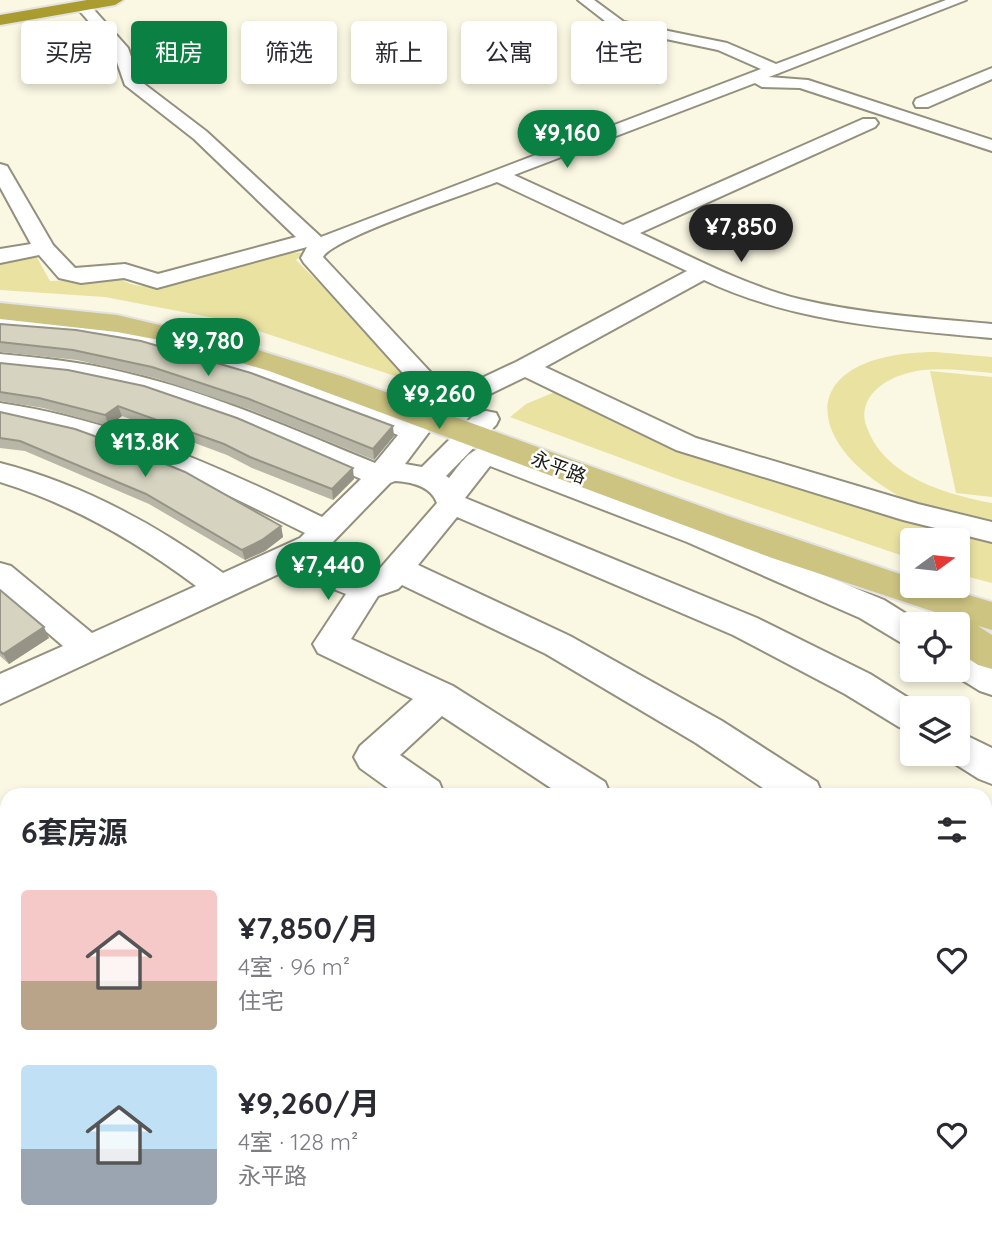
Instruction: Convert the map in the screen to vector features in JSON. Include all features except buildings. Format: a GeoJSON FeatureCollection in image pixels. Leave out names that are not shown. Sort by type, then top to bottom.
{"type":"FeatureCollection","features":[{"type":"Feature","properties":{"kind":"highway"},"geometry":{"type":"LineString","coordinates":[[0,10],[61,0]]}},
{"type":"Feature","properties":{"kind":"highway"},"geometry":{"type":"LineString","coordinates":[[0,20],[115,0]]}},
{"type":"Feature","properties":{"kind":"main road","name":"永平路"},"geometry":{"type":"LineString","coordinates":[[0,298],[107,306],[211,326],[260,340],[446,405],[478,426],[790,553],[978,610]]}},
{"type":"Feature","properties":{"kind":"main road","name":"永平路"},"geometry":{"type":"LineString","coordinates":[[0,311],[80,316],[183,335],[478,426],[900,571]]}},
{"type":"Feature","properties":{"kind":"main road"},"geometry":{"type":"LineString","coordinates":[[790,553],[917,612]]}},
{"type":"Feature","properties":{"kind":"main road"},"geometry":{"type":"LineString","coordinates":[[953,598],[978,610],[992,654]]}},
{"type":"Feature","properties":{"kind":"street"},"geometry":{"type":"LineString","coordinates":[[585,0],[619,25],[722,46],[776,70]]}},
{"type":"Feature","properties":{"kind":"street"},"geometry":{"type":"LineString","coordinates":[[0,170],[44,248],[67,273],[81,276],[125,271],[157,281],[314,242],[357,228],[959,0]]}},
{"type":"Feature","properties":{"kind":"street"},"geometry":{"type":"LineString","coordinates":[[83,6],[121,46],[128,60],[131,82],[200,135],[314,242]]}},
{"type":"Feature","properties":{"kind":"street"},"geometry":{"type":"LineString","coordinates":[[798,61],[814,72],[811,79],[992,137]]}},
{"type":"Feature","properties":{"kind":"street"},"geometry":{"type":"LineString","coordinates":[[922,103],[992,74]]}},
{"type":"Feature","properties":{"kind":"street"},"geometry":{"type":"LineString","coordinates":[[749,80],[774,84],[802,83],[992,146]]}},
{"type":"Feature","properties":{"kind":"street"},"geometry":{"type":"LineString","coordinates":[[623,233],[869,123]]}},
{"type":"Feature","properties":{"kind":"street"},"geometry":{"type":"LineString","coordinates":[[499,175],[704,271],[791,304],[857,318],[992,331]]}},
{"type":"Feature","properties":{"kind":"street"},"geometry":{"type":"LineString","coordinates":[[314,242],[315,263],[446,405],[524,367],[704,271]]}},
{"type":"Feature","properties":{"kind":"street"},"geometry":{"type":"LineString","coordinates":[[0,256],[44,248]]}},
{"type":"Feature","properties":{"kind":"street"},"geometry":{"type":"LineString","coordinates":[[0,324],[30,324],[127,336],[308,391],[415,432],[380,477],[319,539],[221,588],[0,690]]}},
{"type":"Feature","properties":{"kind":"street"},"geometry":{"type":"LineString","coordinates":[[0,362],[69,368],[124,380],[207,407],[380,477],[394,472],[408,472],[444,492],[776,642],[900,709]]}},
{"type":"Feature","properties":{"kind":"street"},"geometry":{"type":"LineString","coordinates":[[524,367],[686,444],[914,513],[992,532]]}},
{"type":"Feature","properties":{"kind":"street"},"geometry":{"type":"LineString","coordinates":[[0,411],[33,415],[119,439],[220,480],[319,539]]}},
{"type":"Feature","properties":{"kind":"street"},"geometry":{"type":"LineString","coordinates":[[319,539],[314,569],[367,587],[387,581],[444,492],[478,426]]}},
{"type":"Feature","properties":{"kind":"street"},"geometry":{"type":"LineString","coordinates":[[444,492],[485,454],[698,535],[872,609],[900,626]]}},
{"type":"Feature","properties":{"kind":"street"},"geometry":{"type":"LineString","coordinates":[[0,472],[26,479],[100,513],[174,553],[221,588]]}},
{"type":"Feature","properties":{"kind":"street"},"geometry":{"type":"LineString","coordinates":[[397,569],[558,645],[709,732],[794,788]]}},
{"type":"Feature","properties":{"kind":"street"},"geometry":{"type":"LineString","coordinates":[[0,573],[89,649]]}},
{"type":"Feature","properties":{"kind":"street"},"geometry":{"type":"LineString","coordinates":[[367,587],[330,644],[440,696],[582,788]]}},
{"type":"Feature","properties":{"kind":"street"},"geometry":{"type":"LineString","coordinates":[[970,668],[992,681]]}},
{"type":"Feature","properties":{"kind":"street"},"geometry":{"type":"LineString","coordinates":[[417,788],[373,757],[440,696]]}},
{"type":"Feature","properties":{"kind":"street"},"geometry":{"type":"LineString","coordinates":[[970,754],[992,768]]}},
{"type":"Feature","properties":{"kind":"shaded area"},"geometry":{"type":"Polygon","coordinates":[[[34,252],[50,281],[119,278],[136,285],[155,287],[197,278],[260,256],[278,252],[306,253],[296,260],[408,371],[401,378],[225,320],[105,297],[0,290],[0,257],[34,252]]]}},
{"type":"Feature","properties":{"kind":"shaded area"},"geometry":{"type":"Polygon","coordinates":[[[935,352],[992,357],[992,373],[932,369],[899,376],[873,393],[865,407],[864,415],[868,430],[877,446],[904,472],[938,489],[992,503],[992,583],[970,577],[970,528],[900,528],[900,555],[675,478],[510,417],[526,404],[562,389],[714,451],[910,502],[873,479],[847,455],[832,430],[828,406],[836,385],[856,368],[889,356],[935,352]]]}},
{"type":"Feature","properties":{"kind":"shaded area"},"geometry":{"type":"Polygon","coordinates":[[[930,371],[992,377],[992,497],[956,493],[930,371]]]}}]}
